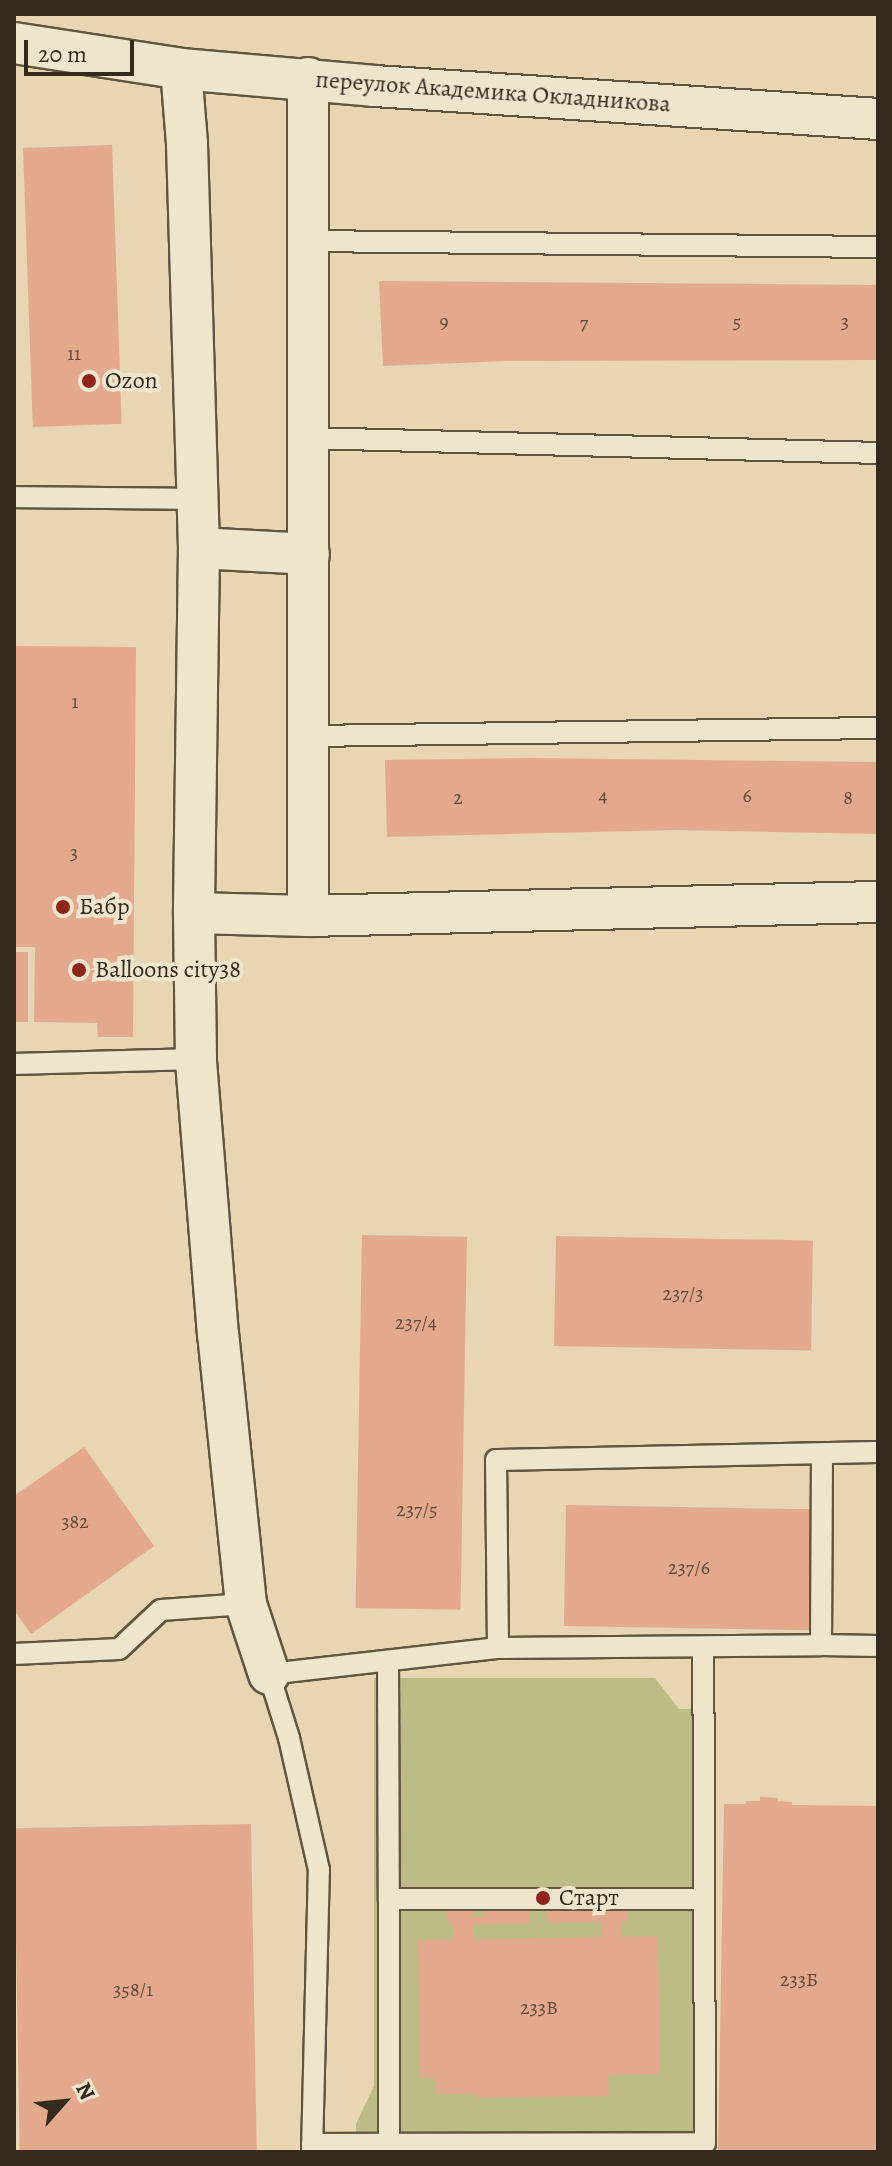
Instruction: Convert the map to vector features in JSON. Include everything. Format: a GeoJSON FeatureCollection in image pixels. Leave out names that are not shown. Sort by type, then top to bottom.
{"type":"FeatureCollection","features":[{"type":"Feature","properties":{"kind":"street","name":"переулок Академика Окладникова"},"geometry":{"type":"LineString","coordinates":[[14,43],[181,69],[391,87],[878,119]]}},
{"type":"Feature","properties":{"kind":"street"},"geometry":{"type":"LineString","coordinates":[[181,69],[187,144],[199,548],[194,913],[196,1059],[218,1335],[246,1604],[269,1674]]}},
{"type":"Feature","properties":{"kind":"street"},"geometry":{"type":"LineString","coordinates":[[308,78],[308,916]]}},
{"type":"Feature","properties":{"kind":"street"},"geometry":{"type":"LineString","coordinates":[[199,548],[309,554]]}},
{"type":"Feature","properties":{"kind":"street"},"geometry":{"type":"LineString","coordinates":[[194,913],[308,916],[878,902]]}},
{"type":"Feature","properties":{"kind":"lane"},"geometry":{"type":"LineString","coordinates":[[306,241],[878,247]]}},
{"type":"Feature","properties":{"kind":"lane"},"geometry":{"type":"LineString","coordinates":[[307,438],[878,453]]}},
{"type":"Feature","properties":{"kind":"lane"},"geometry":{"type":"LineString","coordinates":[[14,497],[197,499]]}},
{"type":"Feature","properties":{"kind":"lane"},"geometry":{"type":"LineString","coordinates":[[310,736],[878,728]]}},
{"type":"Feature","properties":{"kind":"lane"},"geometry":{"type":"LineString","coordinates":[[14,1064],[196,1059]]}},
{"type":"Feature","properties":{"kind":"lane"},"geometry":{"type":"LineString","coordinates":[[498,1648],[496,1460],[878,1452]]}},
{"type":"Feature","properties":{"kind":"lane"},"geometry":{"type":"LineString","coordinates":[[821,1645],[822,1454]]}},
{"type":"Feature","properties":{"kind":"lane"},"geometry":{"type":"LineString","coordinates":[[14,1654],[119,1649],[161,1610],[246,1604]]}},
{"type":"Feature","properties":{"kind":"lane"},"geometry":{"type":"LineString","coordinates":[[703,1649],[705,2143],[389,2144],[312,2148],[319,1870],[289,1738],[269,1674],[498,1648],[878,1646]]}},
{"type":"Feature","properties":{"kind":"lane"},"geometry":{"type":"LineString","coordinates":[[388,1662],[389,2144]]}},
{"type":"Feature","properties":{"kind":"lane"},"geometry":{"type":"LineString","coordinates":[[389,1899],[704,1899]]}},
{"type":"Feature","properties":{"kind":"green space","name":"Старт"},"geometry":{"type":"Polygon","coordinates":[[[374,1678],[655,1678],[679,1709],[712,1709],[710,2152],[356,2152],[356,2124],[374,2086],[374,1678]]]}},
{"type":"Feature","properties":{"kind":"building"},"geometry":{"type":"Polygon","coordinates":[[[112,145],[122,424],[33,427],[23,148],[112,145]]]}},
{"type":"Feature","properties":{"kind":"building"},"geometry":{"type":"Polygon","coordinates":[[[379,281],[878,285],[878,360],[507,361],[383,366],[379,281]]]}},
{"type":"Feature","properties":{"kind":"building"},"geometry":{"type":"Polygon","coordinates":[[[14,646],[136,647],[133,1037],[98,1037],[97,1023],[34,1022],[35,947],[14,947],[14,646]]]}},
{"type":"Feature","properties":{"kind":"building"},"geometry":{"type":"Polygon","coordinates":[[[529,758],[878,762],[878,834],[676,830],[387,837],[385,760],[529,758]]]}},
{"type":"Feature","properties":{"kind":"building"},"geometry":{"type":"Polygon","coordinates":[[[14,952],[28,952],[28,1022],[14,1022],[14,952]]]}},
{"type":"Feature","properties":{"kind":"building"},"geometry":{"type":"Polygon","coordinates":[[[362,1235],[467,1237],[460,1610],[355,1608],[362,1235]]]}},
{"type":"Feature","properties":{"kind":"building"},"geometry":{"type":"Polygon","coordinates":[[[556,1236],[813,1240],[811,1350],[554,1346],[556,1236]]]}},
{"type":"Feature","properties":{"kind":"building"},"geometry":{"type":"Polygon","coordinates":[[[84,1447],[154,1546],[31,1634],[14,1610],[14,1496],[84,1447]]]}},
{"type":"Feature","properties":{"kind":"building"},"geometry":{"type":"Polygon","coordinates":[[[566,1505],[812,1509],[810,1630],[564,1626],[566,1505]]]}},
{"type":"Feature","properties":{"kind":"building"},"geometry":{"type":"Polygon","coordinates":[[[760,1797],[778,1798],[777,1801],[792,1802],[792,1805],[878,1806],[878,2152],[718,2152],[724,1804],[746,1804],[746,1801],[760,1801],[760,1797]]]}},
{"type":"Feature","properties":{"kind":"building"},"geometry":{"type":"Polygon","coordinates":[[[251,1824],[257,2152],[20,2152],[14,1828],[251,1824]]]}},
{"type":"Feature","properties":{"kind":"building"},"geometry":{"type":"Polygon","coordinates":[[[601,1907],[627,1909],[627,1921],[622,1921],[622,1937],[658,1936],[660,2074],[608,2075],[609,2096],[477,2098],[476,2094],[436,2094],[435,2078],[420,2078],[418,1940],[453,1939],[453,1923],[447,1924],[446,1911],[474,1910],[474,1917],[483,1917],[483,1910],[529,1909],[529,1923],[474,1924],[474,1939],[602,1937],[602,1922],[547,1923],[546,1909],[591,1909],[591,1915],[602,1915],[601,1907]]]}},
{"type":"Feature","properties":{"kind":"place","name":"Ozon"},"geometry":{"type":"Point","coordinates":[89,381]}},
{"type":"Feature","properties":{"kind":"place","name":"Бабр"},"geometry":{"type":"Point","coordinates":[63,907]}},
{"type":"Feature","properties":{"kind":"place","name":"Balloons city38"},"geometry":{"type":"Point","coordinates":[79,970]}},
{"type":"Feature","properties":{"kind":"place","name":"Старт"},"geometry":{"type":"Point","coordinates":[543,1898]}}]}
